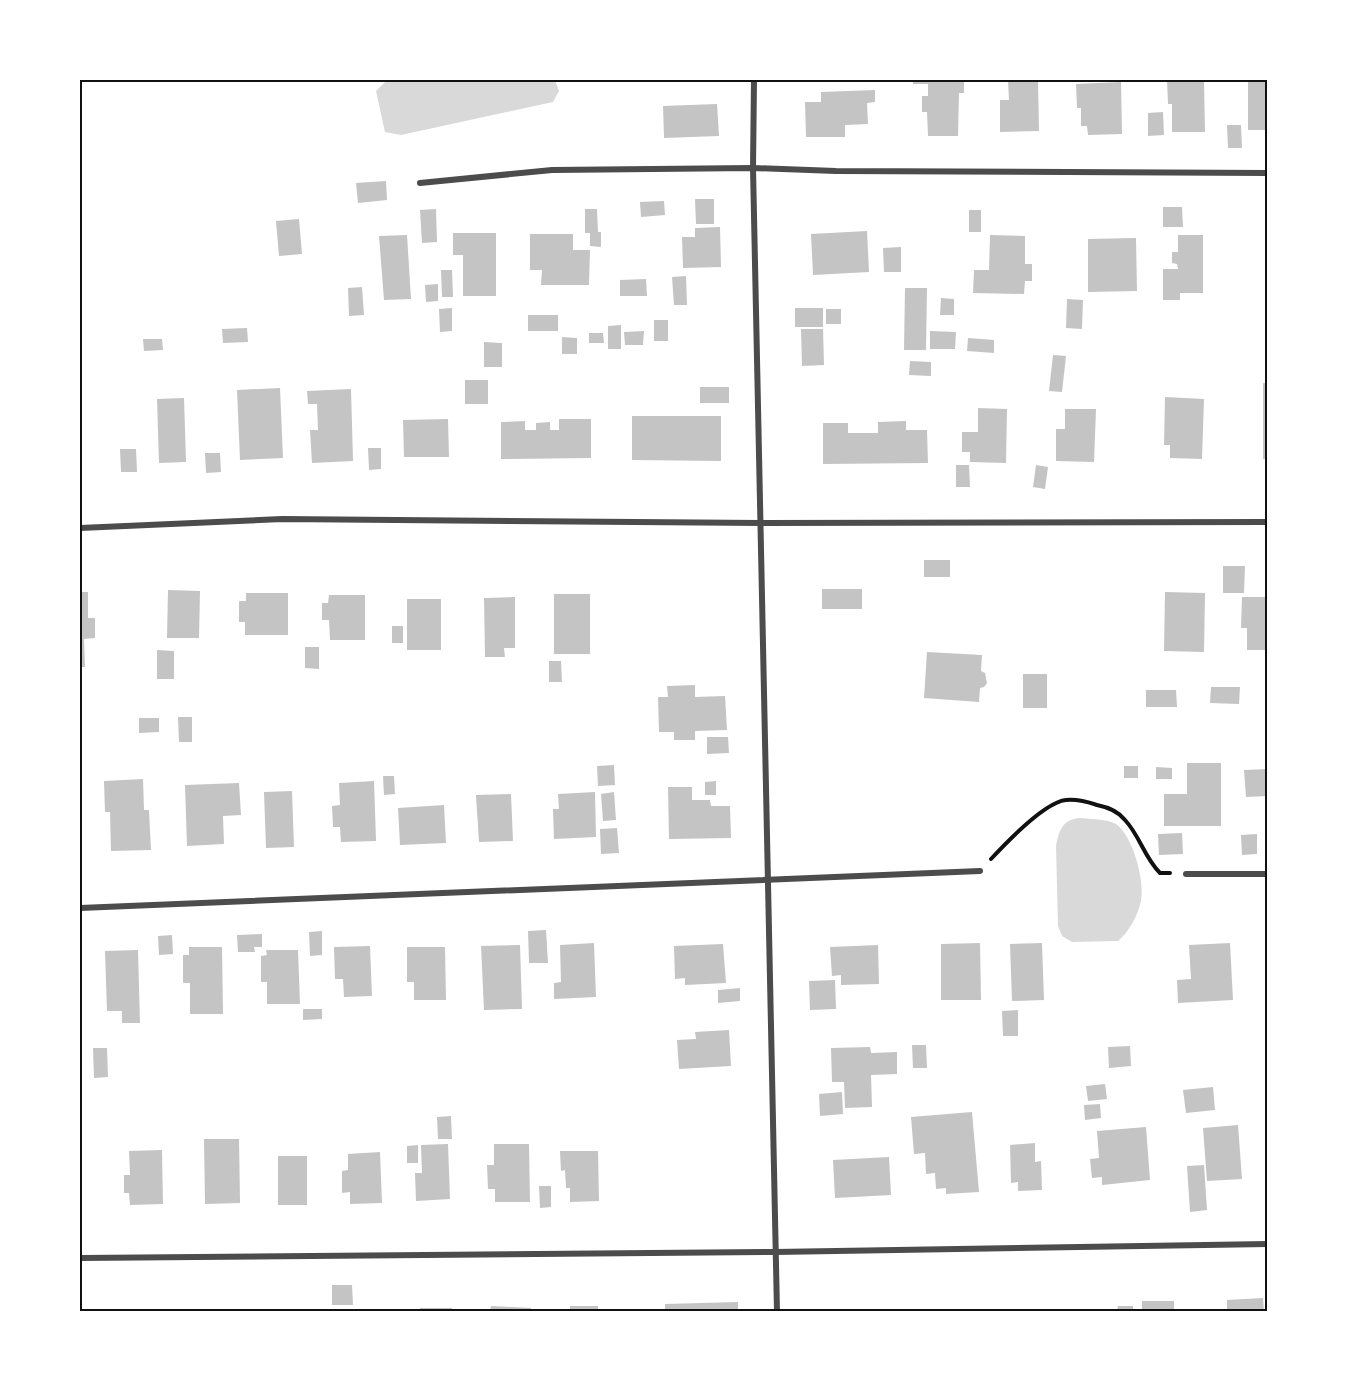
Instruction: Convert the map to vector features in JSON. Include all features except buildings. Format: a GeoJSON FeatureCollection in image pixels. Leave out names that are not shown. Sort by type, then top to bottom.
{"type":"FeatureCollection","features":[{"type":"Feature","properties":{"kind":"street"},"geometry":{"type":"LineString","coordinates":[[754,80],[753,168],[777,1311]]}},
{"type":"Feature","properties":{"kind":"street"},"geometry":{"type":"LineString","coordinates":[[420,183],[552,170],[753,168],[836,171],[1268,173]]}},
{"type":"Feature","properties":{"kind":"street"},"geometry":{"type":"LineString","coordinates":[[80,528],[282,519],[761,523],[1268,522]]}},
{"type":"Feature","properties":{"kind":"street"},"geometry":{"type":"LineString","coordinates":[[80,908],[980,871]]}},
{"type":"Feature","properties":{"kind":"street"},"geometry":{"type":"LineString","coordinates":[[1186,874],[1268,874]]}},
{"type":"Feature","properties":{"kind":"street"},"geometry":{"type":"LineString","coordinates":[[80,1258],[775,1252],[1268,1244]]}},
{"type":"Feature","properties":{"kind":"path"},"geometry":{"type":"LineString","coordinates":[[980,871],[1011,838],[1054,803],[1066,800],[1107,807],[1124,817],[1134,831],[1149,862],[1160,873],[1186,874]]}},
{"type":"Feature","properties":{"kind":"shaded area"},"geometry":{"type":"Polygon","coordinates":[[[387,80],[555,80],[559,91],[553,102],[401,135],[385,132],[376,91],[387,80]]]}},
{"type":"Feature","properties":{"kind":"shaded area"},"geometry":{"type":"Polygon","coordinates":[[[1079,818],[1103,820],[1116,824],[1128,838],[1136,860],[1141,882],[1141,901],[1132,923],[1118,941],[1072,942],[1062,936],[1058,926],[1056,846],[1062,827],[1069,821],[1079,818]]]}}]}
